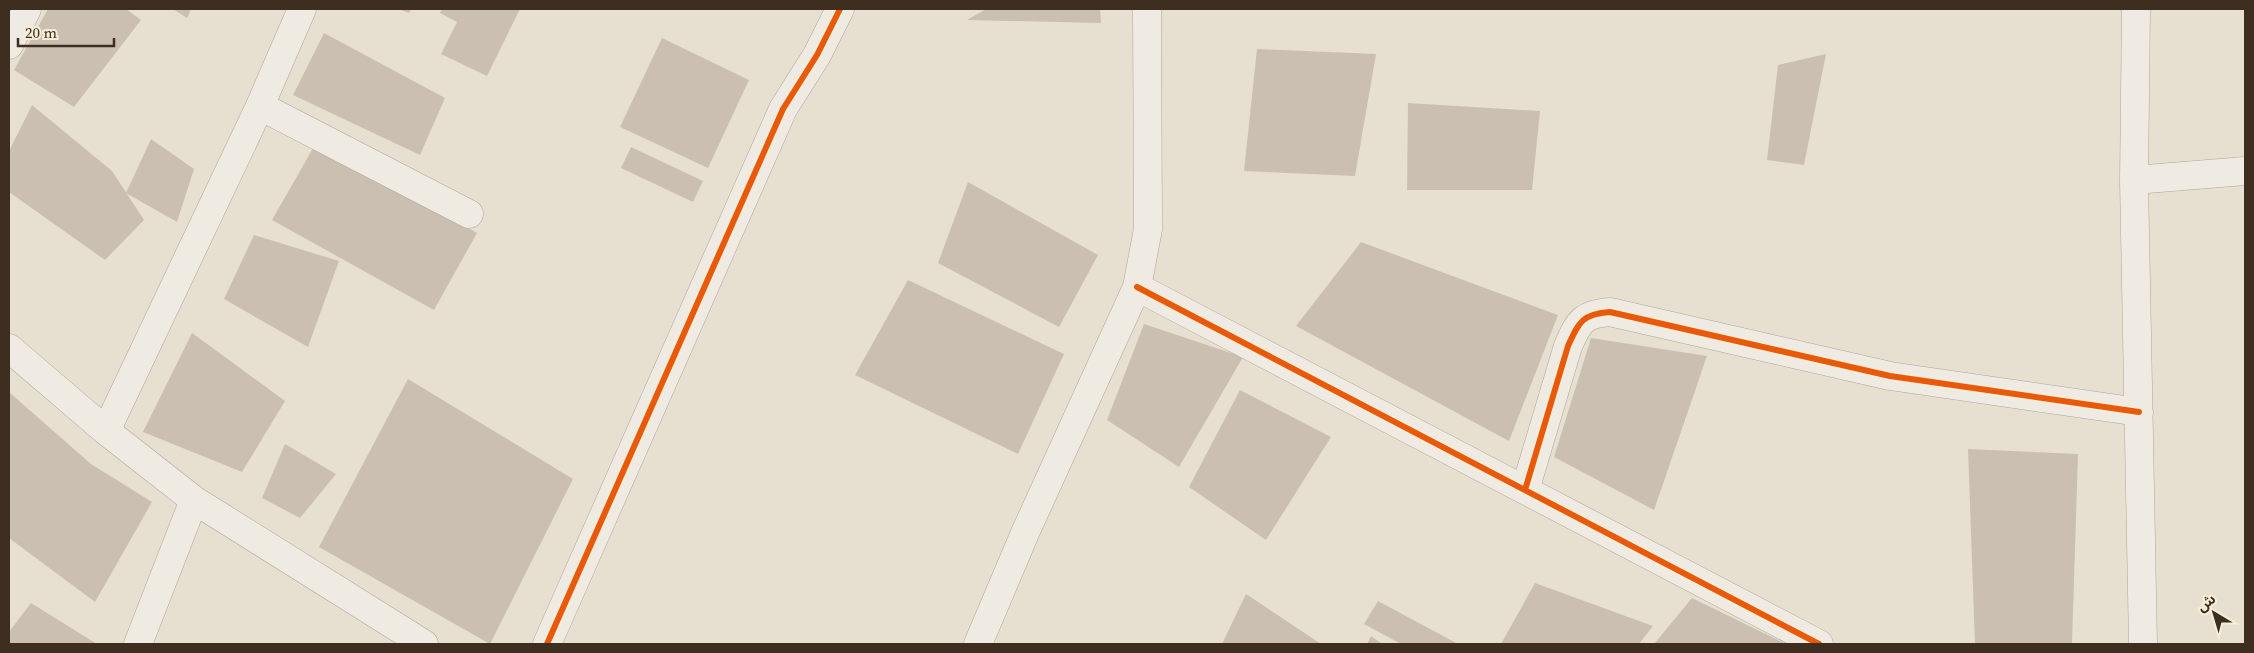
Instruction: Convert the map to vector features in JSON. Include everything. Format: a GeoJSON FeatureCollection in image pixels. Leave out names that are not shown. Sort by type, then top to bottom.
{"type":"FeatureCollection","features":[{"type":"Feature","properties":{"kind":"street"},"geometry":{"type":"LineString","coordinates":[[9,45],[27,9]]}},
{"type":"Feature","properties":{"kind":"street"},"geometry":{"type":"LineString","coordinates":[[106,431],[260,106],[302,9]]}},
{"type":"Feature","properties":{"kind":"street"},"geometry":{"type":"LineString","coordinates":[[547,644],[783,109],[817,56],[840,9]]}},
{"type":"Feature","properties":{"kind":"street"},"geometry":{"type":"LineString","coordinates":[[978,644],[1025,532],[1137,287],[1148,229],[1147,9]]}},
{"type":"Feature","properties":{"kind":"street"},"geometry":{"type":"LineString","coordinates":[[2136,9],[2134,180],[2143,644]]}},
{"type":"Feature","properties":{"kind":"street"},"geometry":{"type":"LineString","coordinates":[[260,106],[470,214]]}},
{"type":"Feature","properties":{"kind":"street"},"geometry":{"type":"LineString","coordinates":[[2134,180],[2245,171]]}},
{"type":"Feature","properties":{"kind":"street"},"geometry":{"type":"LineString","coordinates":[[1137,287],[1819,644]]}},
{"type":"Feature","properties":{"kind":"street"},"geometry":{"type":"LineString","coordinates":[[1525,490],[1568,346],[1577,326],[1591,313],[1610,312],[1890,376],[2139,412]]}},
{"type":"Feature","properties":{"kind":"street"},"geometry":{"type":"LineString","coordinates":[[9,348],[106,431],[194,500],[424,644]]}},
{"type":"Feature","properties":{"kind":"street"},"geometry":{"type":"LineString","coordinates":[[138,644],[194,500]]}},
{"type":"Feature","properties":{"kind":"building"},"geometry":{"type":"Polygon","coordinates":[[[48,9],[126,9],[141,20],[74,107],[14,70],[48,9]]]}},
{"type":"Feature","properties":{"kind":"building"},"geometry":{"type":"Polygon","coordinates":[[[173,9],[191,9],[187,18],[173,9]]]}},
{"type":"Feature","properties":{"kind":"building"},"geometry":{"type":"Polygon","coordinates":[[[398,9],[411,9],[409,13],[398,9]]]}},
{"type":"Feature","properties":{"kind":"building"},"geometry":{"type":"Polygon","coordinates":[[[442,9],[520,9],[487,76],[441,54],[457,22],[440,13],[442,9]]]}},
{"type":"Feature","properties":{"kind":"building"},"geometry":{"type":"Polygon","coordinates":[[[986,9],[1100,9],[1101,23],[967,20],[986,9]]]}},
{"type":"Feature","properties":{"kind":"building"},"geometry":{"type":"Polygon","coordinates":[[[324,33],[445,98],[420,155],[293,95],[324,33]]]}},
{"type":"Feature","properties":{"kind":"building"},"geometry":{"type":"Polygon","coordinates":[[[662,38],[749,80],[708,168],[620,127],[662,38]]]}},
{"type":"Feature","properties":{"kind":"building"},"geometry":{"type":"Polygon","coordinates":[[[1257,49],[1376,54],[1355,176],[1244,171],[1257,49]]]}},
{"type":"Feature","properties":{"kind":"building"},"geometry":{"type":"Polygon","coordinates":[[[1826,54],[1804,165],[1767,160],[1778,65],[1826,54]]]}},
{"type":"Feature","properties":{"kind":"building"},"geometry":{"type":"Polygon","coordinates":[[[1408,103],[1540,111],[1532,190],[1407,190],[1408,103]]]}},
{"type":"Feature","properties":{"kind":"building"},"geometry":{"type":"Polygon","coordinates":[[[32,105],[112,171],[144,220],[105,260],[9,192],[9,151],[32,105]]]}},
{"type":"Feature","properties":{"kind":"building"},"geometry":{"type":"Polygon","coordinates":[[[151,139],[194,169],[177,222],[126,193],[151,139]]]}},
{"type":"Feature","properties":{"kind":"building"},"geometry":{"type":"Polygon","coordinates":[[[316,143],[477,233],[434,310],[272,220],[316,143]]]}},
{"type":"Feature","properties":{"kind":"building"},"geometry":{"type":"Polygon","coordinates":[[[631,147],[703,181],[693,202],[621,168],[631,147]]]}},
{"type":"Feature","properties":{"kind":"building"},"geometry":{"type":"Polygon","coordinates":[[[968,182],[1098,255],[1059,327],[938,263],[968,182]]]}},
{"type":"Feature","properties":{"kind":"building"},"geometry":{"type":"Polygon","coordinates":[[[254,235],[339,261],[308,347],[224,299],[254,235]]]}},
{"type":"Feature","properties":{"kind":"building"},"geometry":{"type":"Polygon","coordinates":[[[1361,242],[1558,315],[1509,441],[1296,326],[1361,242]]]}},
{"type":"Feature","properties":{"kind":"building"},"geometry":{"type":"Polygon","coordinates":[[[908,280],[1064,354],[1018,454],[855,375],[908,280]]]}},
{"type":"Feature","properties":{"kind":"building"},"geometry":{"type":"Polygon","coordinates":[[[1144,324],[1243,357],[1179,467],[1107,420],[1144,324]]]}},
{"type":"Feature","properties":{"kind":"building"},"geometry":{"type":"Polygon","coordinates":[[[192,333],[285,401],[242,472],[143,432],[192,333]]]}},
{"type":"Feature","properties":{"kind":"building"},"geometry":{"type":"Polygon","coordinates":[[[1591,338],[1707,356],[1654,510],[1554,457],[1591,338]]]}},
{"type":"Feature","properties":{"kind":"building"},"geometry":{"type":"Polygon","coordinates":[[[408,379],[573,479],[490,644],[319,547],[408,379]]]}},
{"type":"Feature","properties":{"kind":"building"},"geometry":{"type":"Polygon","coordinates":[[[1240,390],[1331,437],[1266,540],[1189,487],[1240,390]]]}},
{"type":"Feature","properties":{"kind":"building"},"geometry":{"type":"Polygon","coordinates":[[[9,392],[91,464],[152,502],[95,602],[9,538],[9,392]]]}},
{"type":"Feature","properties":{"kind":"building"},"geometry":{"type":"Polygon","coordinates":[[[285,444],[336,474],[300,518],[262,498],[285,444]]]}},
{"type":"Feature","properties":{"kind":"building"},"geometry":{"type":"Polygon","coordinates":[[[1968,449],[2078,454],[2072,644],[1975,644],[1968,449]]]}},
{"type":"Feature","properties":{"kind":"building"},"geometry":{"type":"Polygon","coordinates":[[[1535,583],[1653,626],[1639,644],[1501,644],[1535,583]]]}},
{"type":"Feature","properties":{"kind":"building"},"geometry":{"type":"Polygon","coordinates":[[[1246,594],[1321,644],[1222,644],[1246,594]]]}},
{"type":"Feature","properties":{"kind":"building"},"geometry":{"type":"Polygon","coordinates":[[[1692,598],[1786,644],[1654,644],[1692,598]]]}},
{"type":"Feature","properties":{"kind":"building"},"geometry":{"type":"Polygon","coordinates":[[[1378,601],[1458,644],[1401,644],[1364,624],[1378,601]]]}},
{"type":"Feature","properties":{"kind":"building"},"geometry":{"type":"Polygon","coordinates":[[[31,603],[97,644],[9,644],[9,632],[31,603]]]}},
{"type":"Feature","properties":{"kind":"building"},"geometry":{"type":"Polygon","coordinates":[[[1371,636],[1382,644],[1367,644],[1371,636]]]}},
{"type":"Feature","properties":{"kind":"cycle path"},"geometry":{"type":"LineString","coordinates":[[547,644],[783,109],[817,55],[840,9]]}},
{"type":"Feature","properties":{"kind":"cycle path"},"geometry":{"type":"LineString","coordinates":[[1137,287],[1819,644]]}},
{"type":"Feature","properties":{"kind":"cycle path"},"geometry":{"type":"LineString","coordinates":[[1525,490],[1568,346],[1579,325],[1587,317],[1601,313],[1610,312],[1890,376],[2139,412]]}}]}
